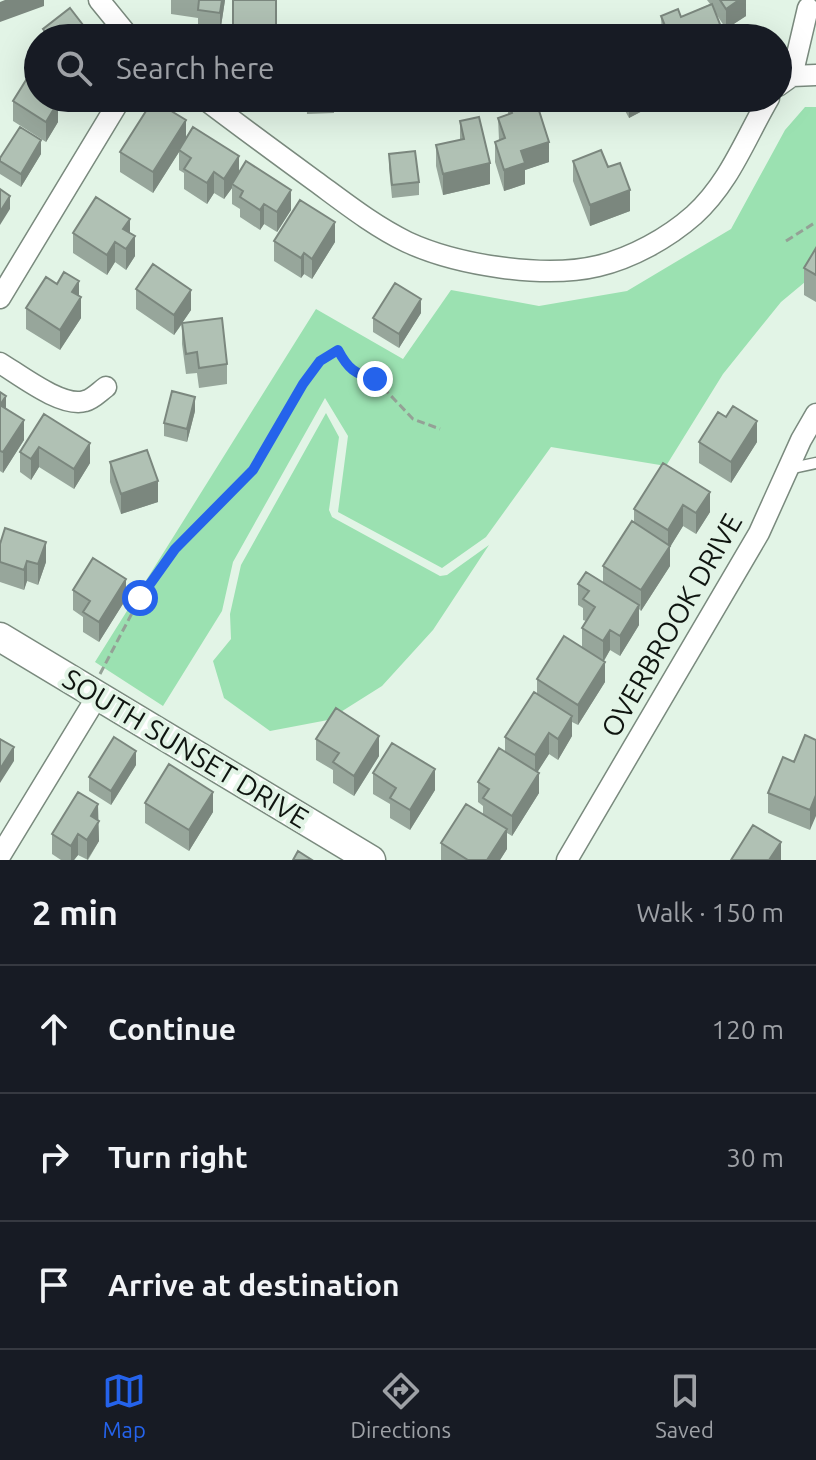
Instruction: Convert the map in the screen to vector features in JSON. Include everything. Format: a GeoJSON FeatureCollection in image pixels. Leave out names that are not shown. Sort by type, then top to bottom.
{"type":"FeatureCollection","features":[{"type":"Feature","properties":{"kind":"street"},"geometry":{"type":"LineString","coordinates":[[99,0],[119,24]]}},
{"type":"Feature","properties":{"kind":"street"},"geometry":{"type":"LineString","coordinates":[[792,63],[810,15]]}},
{"type":"Feature","properties":{"kind":"street"},"geometry":{"type":"LineString","coordinates":[[792,80],[816,75]]}},
{"type":"Feature","properties":{"kind":"street"},"geometry":{"type":"LineString","coordinates":[[0,298],[113,112]]}},
{"type":"Feature","properties":{"kind":"street"},"geometry":{"type":"LineString","coordinates":[[222,112],[365,218],[407,242],[451,257],[541,271],[597,267],[655,243],[693,215],[737,162],[762,112]]}},
{"type":"Feature","properties":{"kind":"street"},"geometry":{"type":"LineString","coordinates":[[0,363],[59,398],[74,402],[85,401],[106,387]]}},
{"type":"Feature","properties":{"kind":"street","name":"OVERBROOK DRIVE"},"geometry":{"type":"LineString","coordinates":[[567,860],[759,533],[816,414]]}},
{"type":"Feature","properties":{"kind":"street","name":"SOUTH SUNSET DRIVE"},"geometry":{"type":"LineString","coordinates":[[0,637],[98,686],[371,860]]}},
{"type":"Feature","properties":{"kind":"street"},"geometry":{"type":"LineString","coordinates":[[0,856],[98,686]]}},
{"type":"Feature","properties":{"kind":"lane"},"geometry":{"type":"LineString","coordinates":[[788,469],[816,463]]}},
{"type":"Feature","properties":{"kind":"path"},"geometry":{"type":"LineString","coordinates":[[786,241],[816,222]]}},
{"type":"Feature","properties":{"kind":"path"},"geometry":{"type":"LineString","coordinates":[[98,686],[140,598],[175,549],[253,470],[303,384],[320,361],[338,350],[346,365],[356,374],[375,379],[413,419],[440,429]]}},
{"type":"Feature","properties":{"kind":"green space"},"geometry":{"type":"Polygon","coordinates":[[[805,107],[816,107],[816,257],[805,282],[781,302],[723,374],[666,466],[551,447],[486,537],[442,568],[338,512],[348,436],[325,398],[233,562],[222,611],[163,706],[95,662],[316,309],[403,359],[451,290],[539,306],[627,291],[731,229],[785,130],[805,107]]]}},
{"type":"Feature","properties":{"kind":"green space"},"geometry":{"type":"Polygon","coordinates":[[[326,413],[339,437],[329,510],[332,517],[440,576],[447,575],[489,545],[433,630],[382,686],[328,720],[270,731],[224,698],[213,661],[231,639],[230,614],[241,565],[326,413]]]}},
{"type":"Feature","properties":{"kind":"building"},"geometry":{"type":"Polygon","coordinates":[[[199,0],[222,0],[220,13],[198,10],[199,0]]]}},
{"type":"Feature","properties":{"kind":"building"},"geometry":{"type":"Polygon","coordinates":[[[233,0],[276,0],[276,24],[233,24],[233,0]]]}},
{"type":"Feature","properties":{"kind":"building"},"geometry":{"type":"Polygon","coordinates":[[[720,0],[739,0],[726,9],[720,0]]]}},
{"type":"Feature","properties":{"kind":"building"},"geometry":{"type":"Polygon","coordinates":[[[712,4],[720,24],[664,24],[661,16],[678,9],[681,17],[712,4]]]}},
{"type":"Feature","properties":{"kind":"building"},"geometry":{"type":"Polygon","coordinates":[[[70,8],[82,24],[49,24],[70,8]]]}},
{"type":"Feature","properties":{"kind":"building"},"geometry":{"type":"Polygon","coordinates":[[[24,83],[24,108],[13,101],[24,83]]]}},
{"type":"Feature","properties":{"kind":"building"},"geometry":{"type":"Polygon","coordinates":[[[30,112],[52,112],[46,122],[30,112]]]}},
{"type":"Feature","properties":{"kind":"building"},"geometry":{"type":"Polygon","coordinates":[[[145,112],[173,112],[186,120],[153,172],[120,152],[145,112]]]}},
{"type":"Feature","properties":{"kind":"building"},"geometry":{"type":"Polygon","coordinates":[[[539,112],[549,142],[521,151],[525,163],[504,170],[495,142],[505,138],[498,118],[512,113],[539,112]]]}},
{"type":"Feature","properties":{"kind":"building"},"geometry":{"type":"Polygon","coordinates":[[[479,117],[490,163],[443,174],[436,145],[464,139],[460,121],[479,117]]]}},
{"type":"Feature","properties":{"kind":"building"},"geometry":{"type":"Polygon","coordinates":[[[20,127],[41,140],[21,174],[0,161],[20,127]]]}},
{"type":"Feature","properties":{"kind":"building"},"geometry":{"type":"Polygon","coordinates":[[[193,127],[239,156],[224,179],[214,172],[207,183],[184,169],[191,158],[179,150],[193,127]]]}},
{"type":"Feature","properties":{"kind":"building"},"geometry":{"type":"Polygon","coordinates":[[[601,150],[608,167],[620,163],[630,190],[590,205],[573,161],[601,150]]]}},
{"type":"Feature","properties":{"kind":"building"},"geometry":{"type":"Polygon","coordinates":[[[415,151],[419,182],[392,185],[389,154],[415,151]]]}},
{"type":"Feature","properties":{"kind":"building"},"geometry":{"type":"Polygon","coordinates":[[[246,161],[291,190],[277,212],[264,204],[260,210],[240,197],[243,191],[232,184],[246,161]]]}},
{"type":"Feature","properties":{"kind":"building"},"geometry":{"type":"Polygon","coordinates":[[[0,189],[10,196],[0,212],[0,189]]]}},
{"type":"Feature","properties":{"kind":"building"},"geometry":{"type":"Polygon","coordinates":[[[96,197],[130,219],[123,229],[135,236],[126,249],[115,242],[107,255],[73,233],[96,197]]]}},
{"type":"Feature","properties":{"kind":"building"},"geometry":{"type":"Polygon","coordinates":[[[300,200],[335,222],[312,259],[304,253],[301,258],[274,241],[300,200]]]}},
{"type":"Feature","properties":{"kind":"building"},"geometry":{"type":"Polygon","coordinates":[[[816,248],[816,275],[804,268],[816,248]]]}},
{"type":"Feature","properties":{"kind":"building"},"geometry":{"type":"Polygon","coordinates":[[[153,264],[191,290],[174,315],[136,289],[153,264]]]}},
{"type":"Feature","properties":{"kind":"building"},"geometry":{"type":"Polygon","coordinates":[[[64,272],[79,281],[72,292],[81,297],[60,330],[26,308],[46,277],[57,284],[64,272]]]}},
{"type":"Feature","properties":{"kind":"building"},"geometry":{"type":"Polygon","coordinates":[[[395,283],[421,299],[399,334],[373,318],[395,283]]]}},
{"type":"Feature","properties":{"kind":"building"},"geometry":{"type":"Polygon","coordinates":[[[222,318],[227,364],[199,368],[197,352],[186,354],[182,323],[222,318]]]}},
{"type":"Feature","properties":{"kind":"building"},"geometry":{"type":"Polygon","coordinates":[[[172,391],[195,397],[187,429],[164,423],[172,391]]]}},
{"type":"Feature","properties":{"kind":"building"},"geometry":{"type":"Polygon","coordinates":[[[0,405],[24,420],[3,452],[0,451],[0,405]]]}},
{"type":"Feature","properties":{"kind":"building"},"geometry":{"type":"Polygon","coordinates":[[[733,406],[757,421],[731,462],[699,442],[718,412],[726,417],[733,406]]]}},
{"type":"Feature","properties":{"kind":"building"},"geometry":{"type":"Polygon","coordinates":[[[44,414],[90,443],[74,469],[39,447],[31,459],[20,452],[44,414]]]}},
{"type":"Feature","properties":{"kind":"building"},"geometry":{"type":"Polygon","coordinates":[[[147,450],[158,481],[121,494],[110,462],[147,450]]]}},
{"type":"Feature","properties":{"kind":"building"},"geometry":{"type":"Polygon","coordinates":[[[663,463],[710,492],[696,513],[683,505],[668,530],[634,509],[663,463]]]}},
{"type":"Feature","properties":{"kind":"building"},"geometry":{"type":"Polygon","coordinates":[[[632,521],[670,546],[641,590],[603,566],[632,521]]]}},
{"type":"Feature","properties":{"kind":"building"},"geometry":{"type":"Polygon","coordinates":[[[5,528],[46,542],[38,564],[27,561],[24,570],[0,562],[0,544],[5,528]]]}},
{"type":"Feature","properties":{"kind":"building"},"geometry":{"type":"Polygon","coordinates":[[[93,558],[126,579],[99,622],[83,612],[90,601],[73,590],[93,558]]]}},
{"type":"Feature","properties":{"kind":"building"},"geometry":{"type":"Polygon","coordinates":[[[586,572],[639,605],[620,636],[610,630],[603,641],[582,628],[595,607],[583,599],[589,591],[578,584],[586,572]]]}},
{"type":"Feature","properties":{"kind":"building"},"geometry":{"type":"Polygon","coordinates":[[[564,636],[605,662],[578,705],[537,679],[564,636]]]}},
{"type":"Feature","properties":{"kind":"building"},"geometry":{"type":"Polygon","coordinates":[[[534,692],[572,716],[558,739],[549,733],[535,755],[505,737],[534,692]]]}},
{"type":"Feature","properties":{"kind":"building"},"geometry":{"type":"Polygon","coordinates":[[[336,708],[379,736],[354,776],[333,762],[339,753],[316,739],[336,708]]]}},
{"type":"Feature","properties":{"kind":"building"},"geometry":{"type":"Polygon","coordinates":[[[805,735],[816,740],[816,795],[810,810],[768,793],[783,757],[794,762],[805,735]]]}},
{"type":"Feature","properties":{"kind":"building"},"geometry":{"type":"Polygon","coordinates":[[[114,737],[136,751],[111,791],[89,777],[114,737]]]}},
{"type":"Feature","properties":{"kind":"building"},"geometry":{"type":"Polygon","coordinates":[[[0,739],[14,747],[0,769],[0,739]]]}},
{"type":"Feature","properties":{"kind":"building"},"geometry":{"type":"Polygon","coordinates":[[[392,743],[435,769],[410,810],[390,798],[396,788],[373,773],[392,743]]]}},
{"type":"Feature","properties":{"kind":"building"},"geometry":{"type":"Polygon","coordinates":[[[499,748],[539,773],[512,816],[483,798],[489,789],[478,782],[499,748]]]}},
{"type":"Feature","properties":{"kind":"building"},"geometry":{"type":"Polygon","coordinates":[[[169,764],[213,792],[189,830],[145,803],[169,764]]]}},
{"type":"Feature","properties":{"kind":"building"},"geometry":{"type":"Polygon","coordinates":[[[78,792],[98,804],[91,816],[99,821],[87,840],[78,834],[71,846],[52,834],[78,792]]]}},
{"type":"Feature","properties":{"kind":"building"},"geometry":{"type":"Polygon","coordinates":[[[466,804],[507,829],[487,860],[468,860],[441,843],[466,804]]]}},
{"type":"Feature","properties":{"kind":"building"},"geometry":{"type":"Polygon","coordinates":[[[753,825],[781,842],[769,860],[731,860],[753,825]]]}},
{"type":"Feature","properties":{"kind":"building"},"geometry":{"type":"Polygon","coordinates":[[[298,851],[312,860],[293,860],[298,851]]]}},
{"type":"Feature","properties":{"kind":"route"},"geometry":{"type":"LineString","coordinates":[[140,598],[175,549],[253,470],[303,384],[320,361],[338,350],[346,365],[356,374],[375,379]]}}]}
